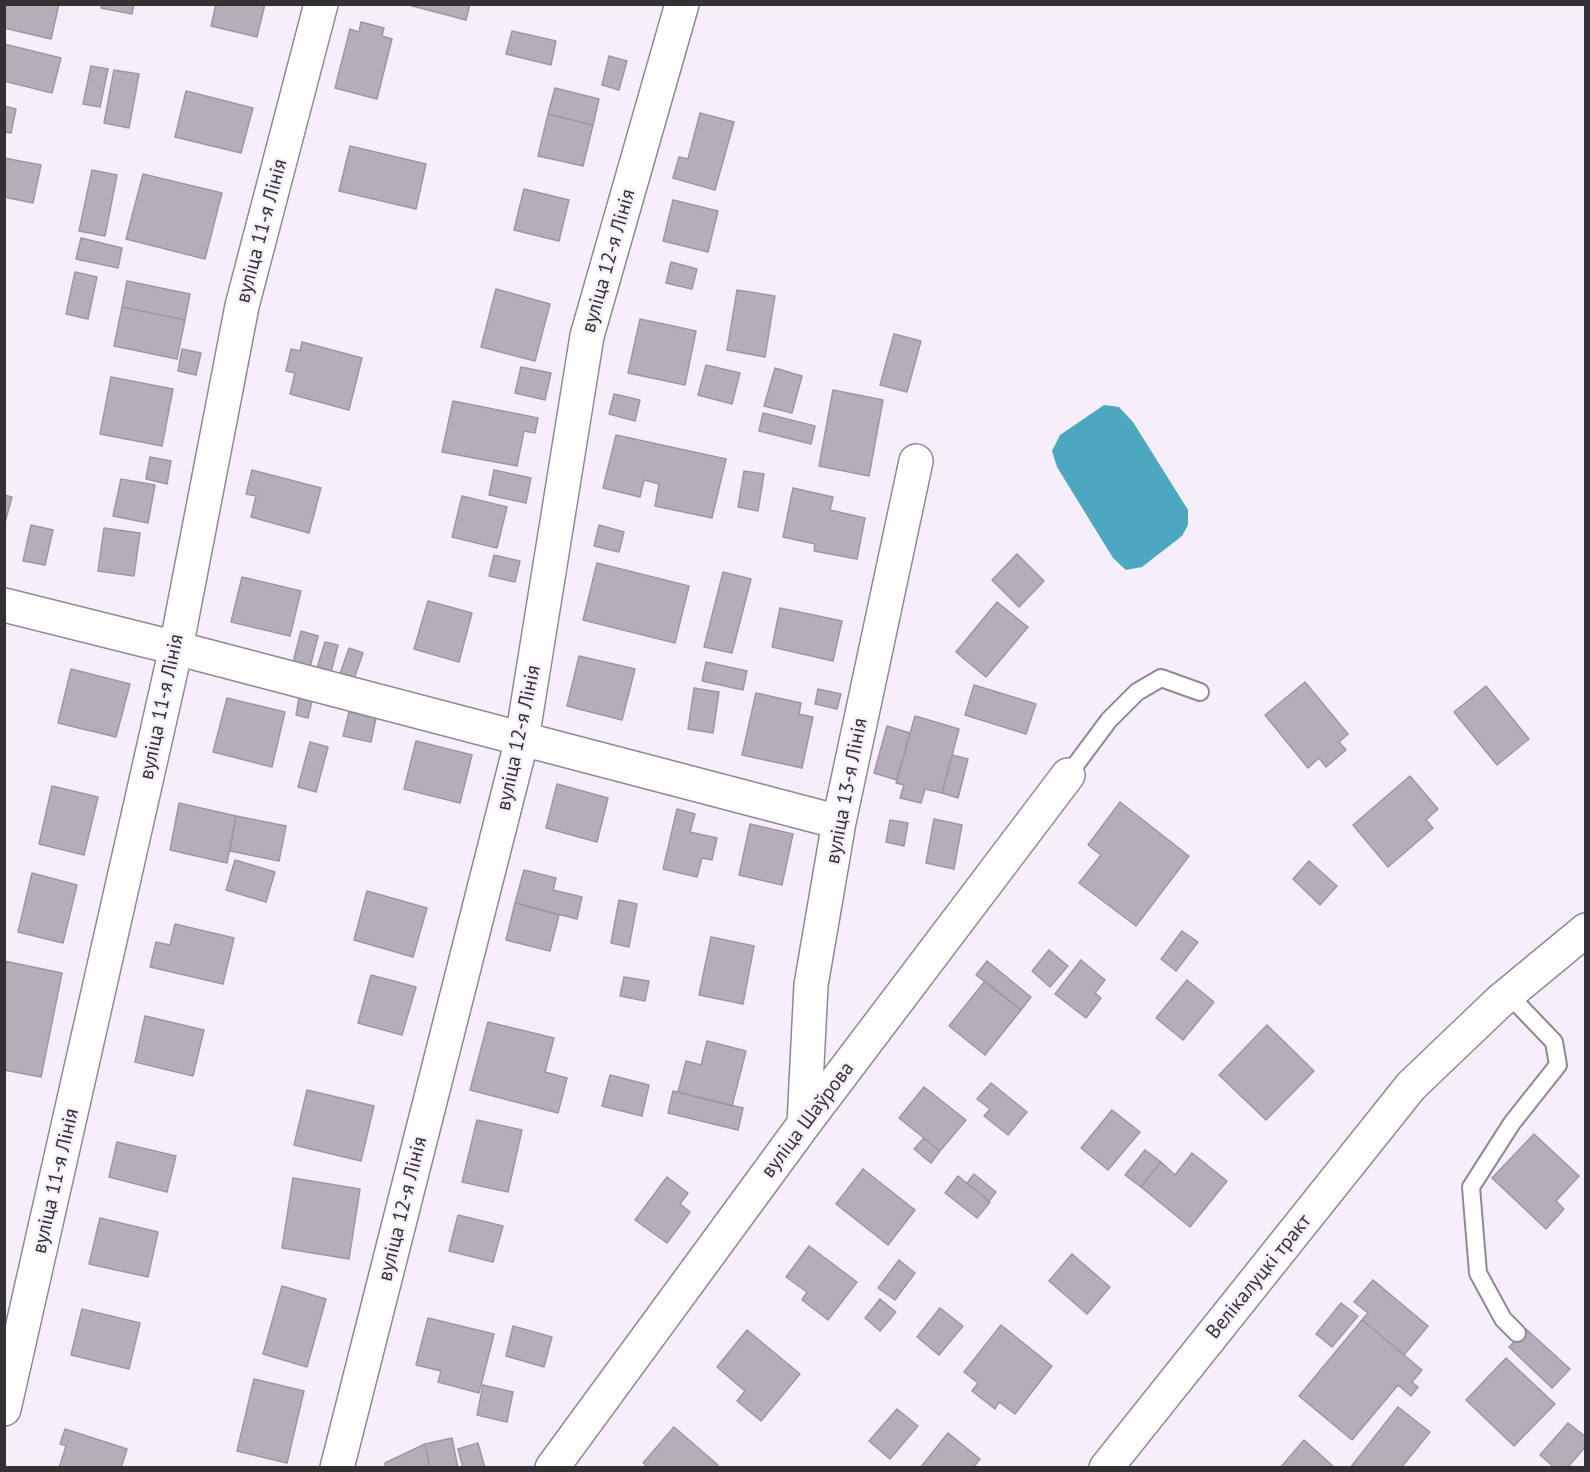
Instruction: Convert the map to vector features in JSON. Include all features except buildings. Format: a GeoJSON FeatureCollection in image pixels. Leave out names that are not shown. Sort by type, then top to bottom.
{"type":"FeatureCollection","features":[{"type":"Feature","properties":{"kind":"street","name":"вуліца 11-я Лінія"},"geometry":{"type":"LineString","coordinates":[[4,1409],[176,648],[242,306],[321,4]]}},
{"type":"Feature","properties":{"kind":"street","name":"вуліца 12-я Лінія"},"geometry":{"type":"LineString","coordinates":[[337,1467],[522,739],[587,336],[682,4]]}},
{"type":"Feature","properties":{"kind":"street","name":"вуліца 13-я Лінія"},"geometry":{"type":"LineString","coordinates":[[804,1124],[811,985],[839,822],[916,461]]}},
{"type":"Feature","properties":{"kind":"street"},"geometry":{"type":"LineString","coordinates":[[4,605],[839,822]]}},
{"type":"Feature","properties":{"kind":"street","name":"вуліца Шаўрова"},"geometry":{"type":"LineString","coordinates":[[552,1467],[804,1124],[1068,775]]}},
{"type":"Feature","properties":{"kind":"street","name":"Велікалуцкі тракт"},"geometry":{"type":"LineString","coordinates":[[1106,1467],[1411,1086],[1504,997],[1586,930]]}},
{"type":"Feature","properties":{"kind":"lane"},"geometry":{"type":"LineString","coordinates":[[1068,775],[1109,720],[1137,692],[1161,678],[1200,692]]}},
{"type":"Feature","properties":{"kind":"lane"},"geometry":{"type":"LineString","coordinates":[[1504,997],[1554,1042],[1558,1065],[1512,1123],[1471,1187],[1478,1273],[1503,1319],[1517,1332]]}},
{"type":"Feature","properties":{"kind":"water"},"geometry":{"type":"Polygon","coordinates":[[[1104,405],[1119,407],[1133,422],[1188,510],[1188,525],[1182,536],[1142,567],[1126,570],[1113,558],[1057,467],[1052,451],[1060,435],[1104,405]]]}}]}
